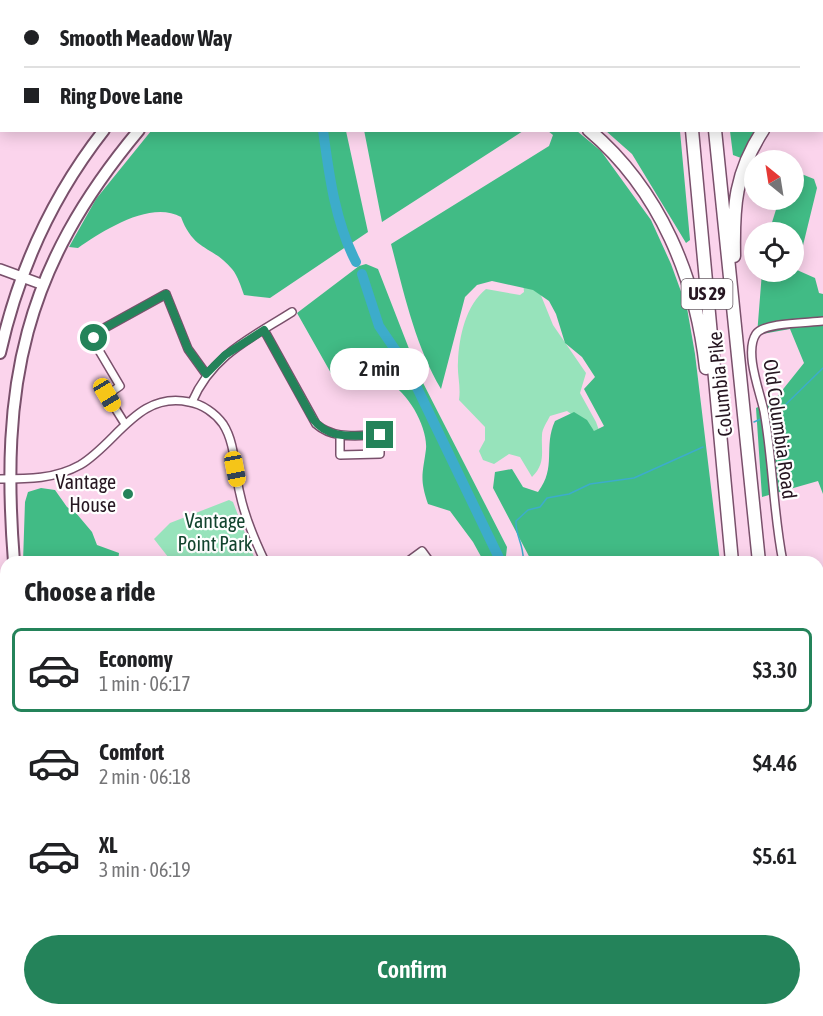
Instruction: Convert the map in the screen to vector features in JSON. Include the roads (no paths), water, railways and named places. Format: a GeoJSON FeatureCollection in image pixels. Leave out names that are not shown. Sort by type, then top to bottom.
{"type":"FeatureCollection","features":[{"type":"Feature","properties":{"kind":"highway"},"geometry":{"type":"LineString","coordinates":[[591,132],[612,150],[637,181],[658,213],[680,259],[700,325],[722,457]]}},
{"type":"Feature","properties":{"kind":"highway","name":"Columbia Pike"},"geometry":{"type":"LineString","coordinates":[[692,132],[731,556]]}},
{"type":"Feature","properties":{"kind":"highway","name":"Columbia Pike"},"geometry":{"type":"LineString","coordinates":[[715,132],[734,338],[758,556]]}},
{"type":"Feature","properties":{"kind":"highway"},"geometry":{"type":"LineString","coordinates":[[734,338],[735,200],[744,163],[762,132]]}},
{"type":"Feature","properties":{"kind":"main road"},"geometry":{"type":"LineString","coordinates":[[0,353],[22,278],[63,190],[103,132]]}},
{"type":"Feature","properties":{"kind":"main road"},"geometry":{"type":"LineString","coordinates":[[13,556],[4,479],[14,393],[25,339],[41,284],[82,205],[137,132]]}},
{"type":"Feature","properties":{"kind":"main road"},"geometry":{"type":"LineString","coordinates":[[0,269],[41,284]]}},
{"type":"Feature","properties":{"kind":"street"},"geometry":{"type":"LineString","coordinates":[[124,424],[107,395],[120,386],[94,342],[99,331],[166,294],[188,349],[206,374]]}},
{"type":"Feature","properties":{"kind":"street"},"geometry":{"type":"LineString","coordinates":[[192,402],[206,374],[225,355],[292,312]]}},
{"type":"Feature","properties":{"kind":"street","name":"Old Columbia Road"},"geometry":{"type":"LineString","coordinates":[[782,556],[764,409],[753,362],[756,333],[768,327],[823,321]]}},
{"type":"Feature","properties":{"kind":"street"},"geometry":{"type":"LineString","coordinates":[[264,330],[316,424],[327,432],[340,436],[380,435],[380,454],[340,455],[340,436]]}},
{"type":"Feature","properties":{"kind":"street"},"geometry":{"type":"LineString","coordinates":[[4,479],[36,478],[70,469],[98,451],[124,424],[143,410],[165,401],[192,402],[217,417],[228,433],[240,495],[263,556]]}},
{"type":"Feature","properties":{"kind":"street"},"geometry":{"type":"LineString","coordinates":[[415,556],[422,551],[426,556]]}},
{"type":"Feature","properties":{"kind":"waterway"},"geometry":{"type":"LineString","coordinates":[[323,132],[338,214],[356,262]]}},
{"type":"Feature","properties":{"kind":"waterway"},"geometry":{"type":"LineString","coordinates":[[362,274],[379,326],[407,367],[498,556]]}},
{"type":"Feature","properties":{"kind":"waterway"},"geometry":{"type":"LineString","coordinates":[[767,417],[780,410],[823,368]]}},
{"type":"Feature","properties":{"kind":"waterway"},"geometry":{"type":"LineString","coordinates":[[754,422],[763,418]]}},
{"type":"Feature","properties":{"kind":"waterway"},"geometry":{"type":"LineString","coordinates":[[523,556],[516,521],[528,510],[540,507],[547,498],[569,494],[590,484],[634,478],[703,447]]}},
{"type":"Feature","properties":{"kind":"place","name":"Vantage House"},"geometry":{"type":"Point","coordinates":[128,494]}},
{"type":"Feature","properties":{"kind":"park label","name":"Vantage Point Park"},"geometry":{"type":"Point","coordinates":[215,532]}}]}
